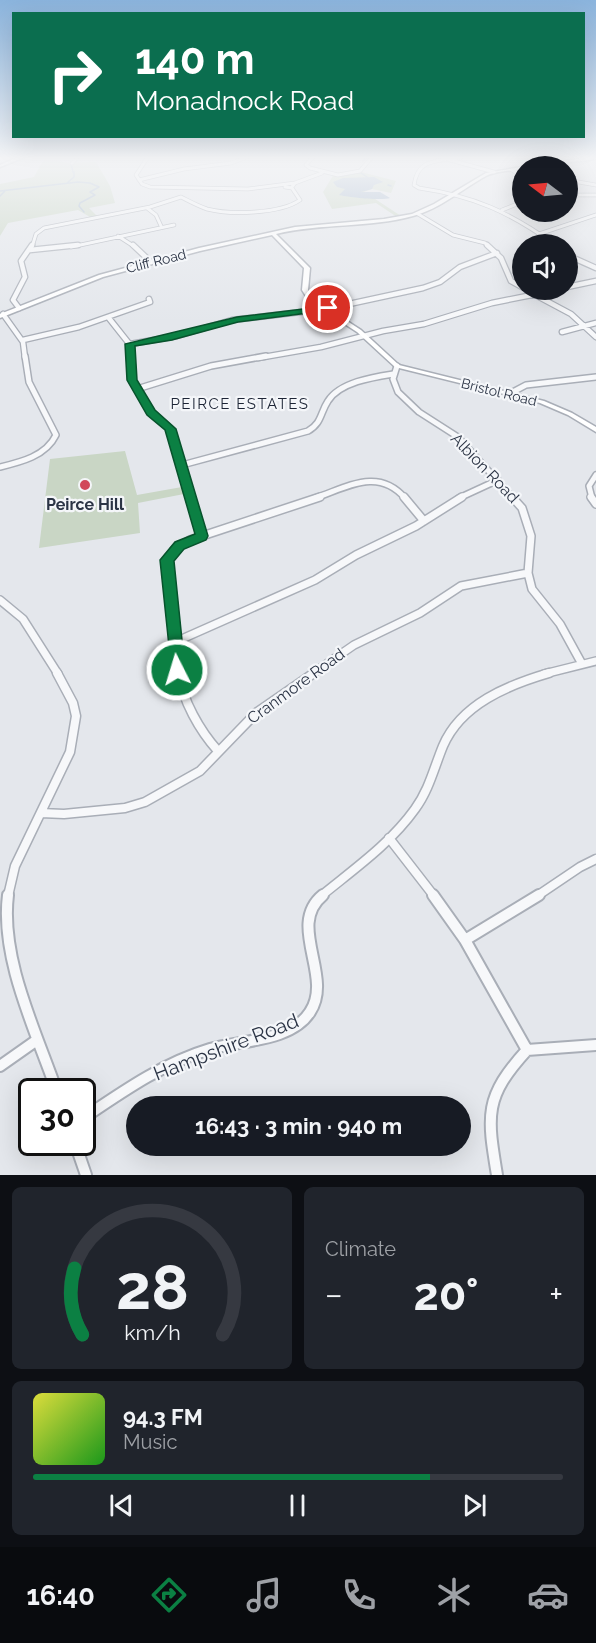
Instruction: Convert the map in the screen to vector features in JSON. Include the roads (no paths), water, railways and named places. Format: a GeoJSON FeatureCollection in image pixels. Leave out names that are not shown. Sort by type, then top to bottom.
{"type":"FeatureCollection","features":[{"type":"Feature","properties":{"kind":"street"},"geometry":{"type":"LineString","coordinates":[[19,308],[14,300],[25,277],[22,260],[30,250],[35,234],[43,228],[127,212]]}},
{"type":"Feature","properties":{"kind":"street"},"geometry":{"type":"LineString","coordinates":[[152,212],[161,226]]}},
{"type":"Feature","properties":{"kind":"street","name":"Cliff Road"},"geometry":{"type":"LineString","coordinates":[[1,315],[98,277],[151,262],[309,226],[390,220],[422,212]]}},
{"type":"Feature","properties":{"kind":"street"},"geometry":{"type":"LineString","coordinates":[[505,212],[539,234],[596,215]]}},
{"type":"Feature","properties":{"kind":"street"},"geometry":{"type":"LineString","coordinates":[[418,214],[453,235],[485,243],[506,264],[508,276],[512,279]]}},
{"type":"Feature","properties":{"kind":"street"},"geometry":{"type":"LineString","coordinates":[[30,250],[71,246],[174,225]]}},
{"type":"Feature","properties":{"kind":"street"},"geometry":{"type":"LineString","coordinates":[[182,465],[308,431],[323,419],[328,400],[337,392],[352,385],[393,375],[397,366],[365,335],[312,302],[306,293],[309,274],[307,267],[273,233]]}},
{"type":"Feature","properties":{"kind":"street"},"geometry":{"type":"LineString","coordinates":[[118,235],[131,243],[151,262]]}},
{"type":"Feature","properties":{"kind":"street"},"geometry":{"type":"LineString","coordinates":[[130,344],[172,337],[237,319],[323,309],[427,287],[440,282],[460,267],[496,253]]}},
{"type":"Feature","properties":{"kind":"street"},"geometry":{"type":"LineString","coordinates":[[578,260],[596,268]]}},
{"type":"Feature","properties":{"kind":"street"},"geometry":{"type":"LineString","coordinates":[[578,284],[596,280]]}},
{"type":"Feature","properties":{"kind":"street"},"geometry":{"type":"LineString","coordinates":[[137,389],[211,366],[315,348],[365,335],[424,324],[492,303],[512,300]]}},
{"type":"Feature","properties":{"kind":"street"},"geometry":{"type":"LineString","coordinates":[[547,300],[586,326],[596,337]]}},
{"type":"Feature","properties":{"kind":"street"},"geometry":{"type":"LineString","coordinates":[[23,340],[76,328],[144,303]]}},
{"type":"Feature","properties":{"kind":"street"},"geometry":{"type":"LineString","coordinates":[[0,467],[45,449],[56,436],[28,380],[23,340],[1,315]]}},
{"type":"Feature","properties":{"kind":"street"},"geometry":{"type":"LineString","coordinates":[[108,317],[130,344],[130,375],[137,389],[151,412],[169,426],[202,536]]}},
{"type":"Feature","properties":{"kind":"street"},"geometry":{"type":"LineString","coordinates":[[562,332],[596,323]]}},
{"type":"Feature","properties":{"kind":"street","name":"Bristol Road"},"geometry":{"type":"LineString","coordinates":[[397,366],[553,406],[596,430]]}},
{"type":"Feature","properties":{"kind":"street","name":"Albion Road"},"geometry":{"type":"LineString","coordinates":[[393,375],[394,386],[405,399],[458,437],[520,505],[528,522],[531,540],[528,573],[533,592],[557,620],[582,664]]}},
{"type":"Feature","properties":{"kind":"street"},"geometry":{"type":"LineString","coordinates":[[509,394],[526,384],[574,382],[596,377]]}},
{"type":"Feature","properties":{"kind":"street"},"geometry":{"type":"LineString","coordinates":[[596,475],[589,483],[588,489],[596,504]]}},
{"type":"Feature","properties":{"kind":"street"},"geometry":{"type":"LineString","coordinates":[[218,751],[205,737],[181,686],[167,560],[179,545],[371,480],[386,482],[396,487],[424,521]]}},
{"type":"Feature","properties":{"kind":"street"},"geometry":{"type":"LineString","coordinates":[[175,642],[315,580],[356,555],[424,521],[460,497],[498,480]]}},
{"type":"Feature","properties":{"kind":"street","name":"Cranmore Road"},"geometry":{"type":"LineString","coordinates":[[41,813],[93,811],[140,804],[196,774],[262,708],[354,645],[420,613],[461,586],[480,580],[528,573]]}},
{"type":"Feature","properties":{"kind":"street"},"geometry":{"type":"LineString","coordinates":[[0,600],[23,619],[48,656],[73,703],[76,716],[70,753],[10,881],[5,924],[9,956],[52,1078]]}},
{"type":"Feature","properties":{"kind":"street","name":"Hampshire Road"},"geometry":{"type":"LineString","coordinates":[[96,1110],[142,1079],[179,1060],[215,1048],[248,1042],[304,1020],[312,1009],[317,989],[317,974],[307,933],[307,921],[311,910],[319,898],[389,838],[419,804],[445,741],[462,718],[478,705],[525,679],[596,661]]}},
{"type":"Feature","properties":{"kind":"street"},"geometry":{"type":"LineString","coordinates":[[389,838],[414,868],[465,940],[527,1050]]}},
{"type":"Feature","properties":{"kind":"street"},"geometry":{"type":"LineString","coordinates":[[465,940],[516,911],[580,867],[596,859]]}},
{"type":"Feature","properties":{"kind":"street"},"geometry":{"type":"LineString","coordinates":[[0,1066],[37,1040]]}},
{"type":"Feature","properties":{"kind":"street"},"geometry":{"type":"LineString","coordinates":[[497,1175],[489,1111],[494,1091],[505,1073],[527,1050],[596,1045]]}},
{"type":"Feature","properties":{"kind":"street"},"geometry":{"type":"LineString","coordinates":[[79,1156],[86,1175]]}},
{"type":"Feature","properties":{"kind":"place","name":"Peirce Hill"},"geometry":{"type":"Point","coordinates":[85,485]}},
{"type":"Feature","properties":{"kind":"district","name":"PEIRCE ESTATES"},"geometry":{"type":"Point","coordinates":[240,404]}}]}
